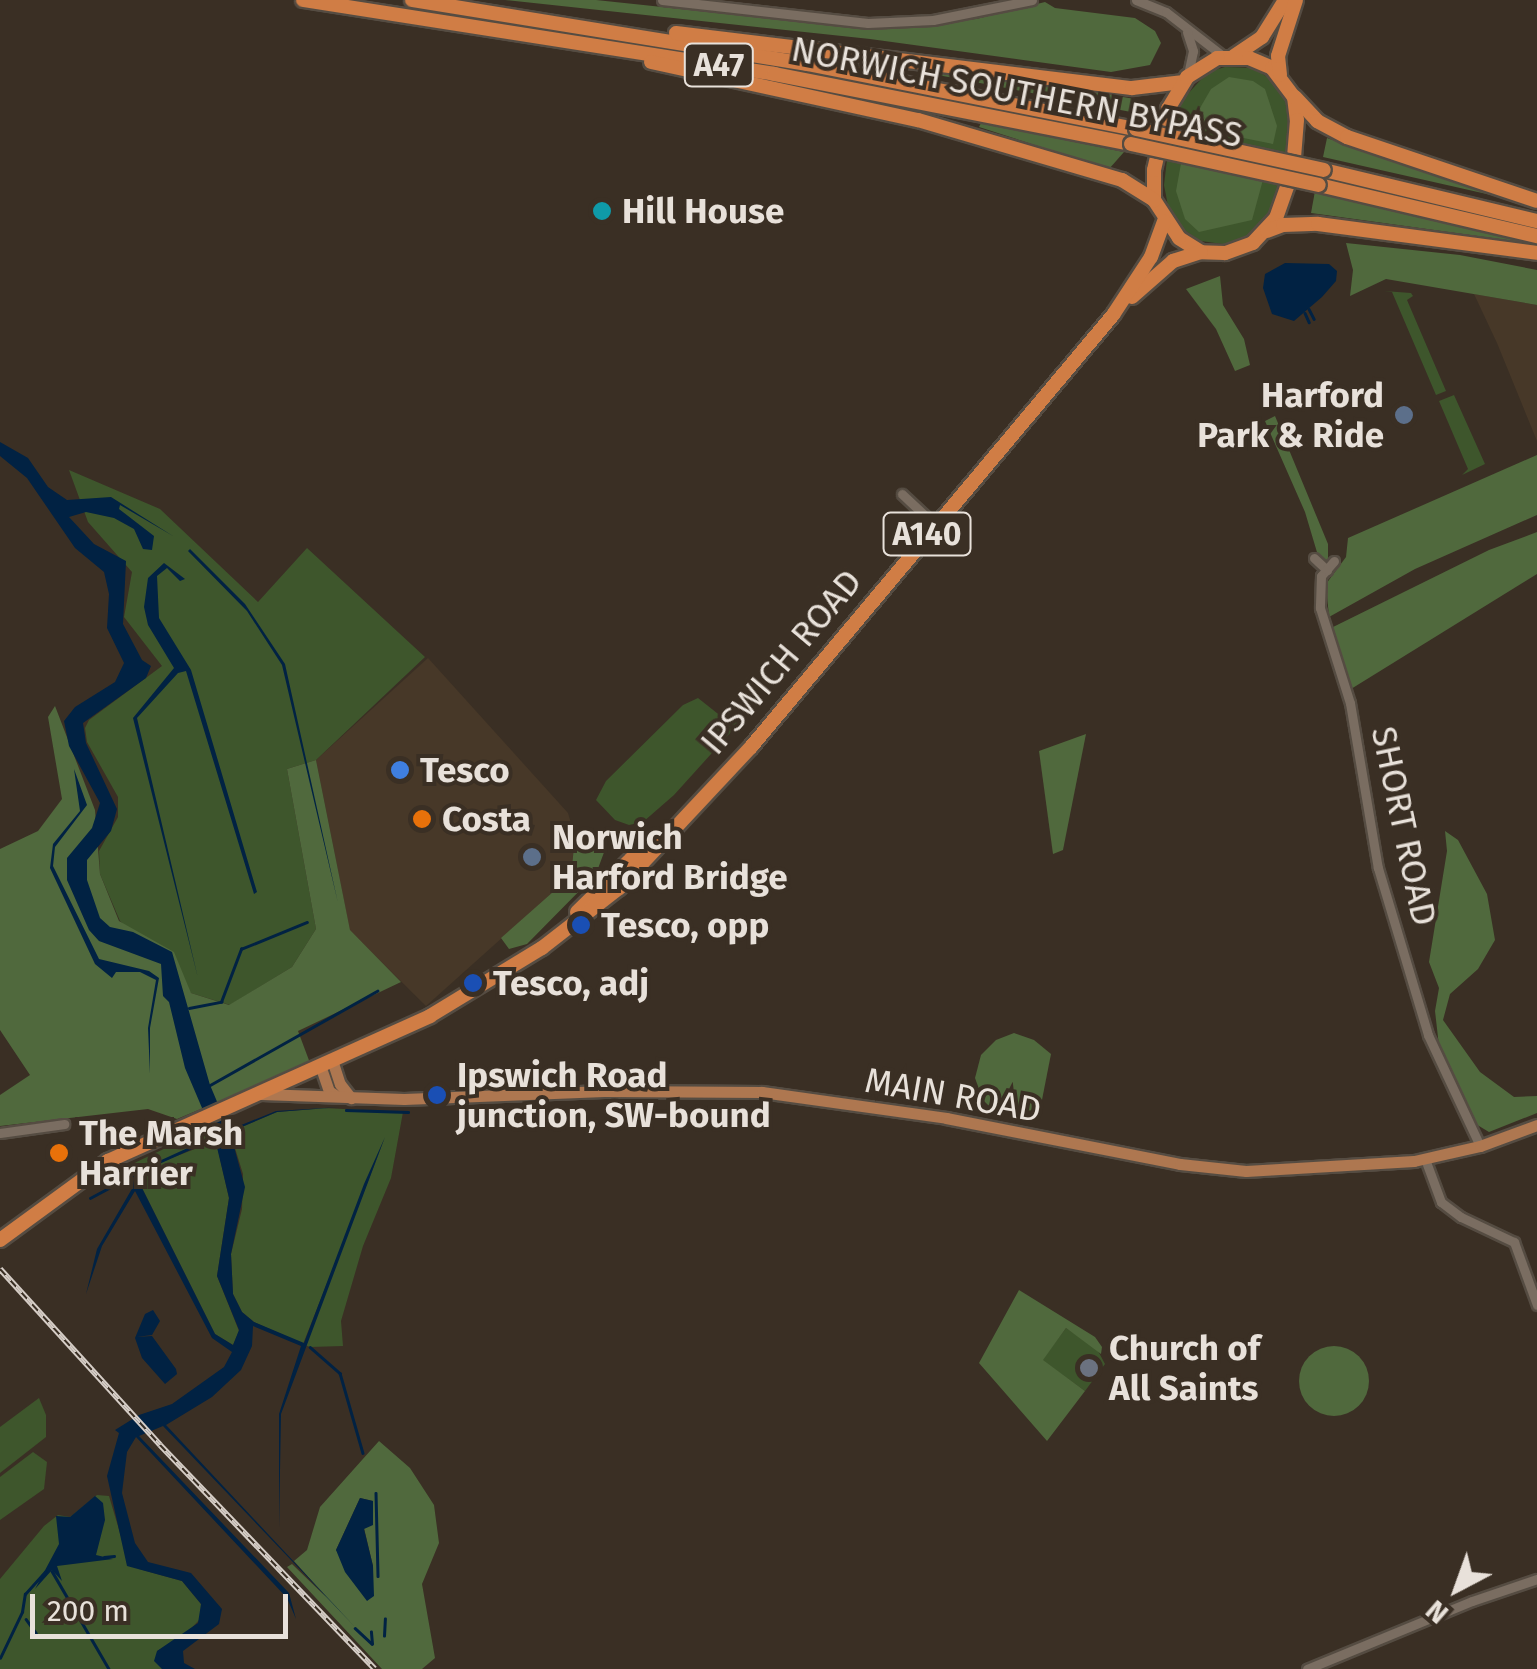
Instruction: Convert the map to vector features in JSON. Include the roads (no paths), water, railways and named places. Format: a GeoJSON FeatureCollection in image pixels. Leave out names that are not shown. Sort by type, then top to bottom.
{"type":"FeatureCollection","features":[{"type":"Feature","properties":{"kind":"highway","name":"NORWICH SOUTHERN BYPASS"},"geometry":{"type":"LineString","coordinates":[[303,0],[477,9],[826,68],[1322,178],[1537,221]]}},
{"type":"Feature","properties":{"kind":"highway"},"geometry":{"type":"LineString","coordinates":[[1229,57],[1262,37],[1284,0]]}},
{"type":"Feature","properties":{"kind":"highway"},"geometry":{"type":"LineString","coordinates":[[1280,76],[1278,56],[1296,0]]}},
{"type":"Feature","properties":{"kind":"highway","name":"NORWICH SOUTHERN BYPASS"},"geometry":{"type":"LineString","coordinates":[[412,8],[1134,136]]}},
{"type":"Feature","properties":{"kind":"highway","name":"A47"},"geometry":{"type":"LineString","coordinates":[[412,8],[918,120],[1122,180],[1154,200]]}},
{"type":"Feature","properties":{"kind":"highway","name":"A47"},"geometry":{"type":"LineString","coordinates":[[477,9],[1132,88],[1184,80]]}},
{"type":"Feature","properties":{"kind":"highway"},"geometry":{"type":"LineString","coordinates":[[1537,200],[1347,138],[1318,121],[1280,76],[1258,60],[1229,57],[1206,62],[1184,80],[1160,137],[1154,200],[1164,221],[1179,238],[1201,252],[1240,249],[1283,225],[1318,224],[1537,253]]}},
{"type":"Feature","properties":{"kind":"highway"},"geometry":{"type":"LineString","coordinates":[[1266,232],[1276,218],[1298,148],[1294,96]]}},
{"type":"Feature","properties":{"kind":"highway","name":"NORWICH SOUTHERN BYPASS"},"geometry":{"type":"LineString","coordinates":[[1322,178],[1537,236]]}},
{"type":"Feature","properties":{"kind":"highway","name":"IPSWICH ROAD"},"geometry":{"type":"LineString","coordinates":[[2,1238],[94,1170],[430,1016],[542,948],[631,859],[642,858],[751,746],[1113,314],[1151,257],[1164,221]]}},
{"type":"Feature","properties":{"kind":"highway","name":"IPSWICH ROAD"},"geometry":{"type":"LineString","coordinates":[[1113,314],[1173,260],[1201,252]]}},
{"type":"Feature","properties":{"kind":"main road"},"geometry":{"type":"LineString","coordinates":[[327,1065],[345,1097]]}},
{"type":"Feature","properties":{"kind":"main road","name":"MAIN ROAD"},"geometry":{"type":"LineString","coordinates":[[261,1094],[345,1097],[762,1092],[946,1118],[1180,1164],[1274,1171],[1425,1159],[1480,1146],[1537,1125]]}},
{"type":"Feature","properties":{"kind":"street"},"geometry":{"type":"LineString","coordinates":[[662,0],[868,23],[932,20],[1032,0]]}},
{"type":"Feature","properties":{"kind":"street"},"geometry":{"type":"LineString","coordinates":[[1136,0],[1166,12],[1229,57]]}},
{"type":"Feature","properties":{"kind":"street"},"geometry":{"type":"LineString","coordinates":[[1184,26],[1193,51],[1184,80]]}},
{"type":"Feature","properties":{"kind":"street"},"geometry":{"type":"LineString","coordinates":[[902,494],[934,525]]}},
{"type":"Feature","properties":{"kind":"street","name":"SHORT ROAD"},"geometry":{"type":"LineString","coordinates":[[1314,558],[1330,565],[1318,587],[1320,608],[1350,703],[1378,868],[1428,1035],[1480,1146]]}},
{"type":"Feature","properties":{"kind":"street"},"geometry":{"type":"LineString","coordinates":[[0,1132],[64,1124]]}},
{"type":"Feature","properties":{"kind":"street"},"geometry":{"type":"LineString","coordinates":[[1425,1159],[1441,1202],[1460,1217],[1514,1242],[1537,1305]]}},
{"type":"Feature","properties":{"kind":"street"},"geometry":{"type":"LineString","coordinates":[[1307,1669],[1472,1601],[1537,1579]]}},
{"type":"Feature","properties":{"kind":"water"},"geometry":{"type":"Polygon","coordinates":[[[1285,263],[1329,264],[1337,271],[1336,281],[1294,321],[1272,314],[1263,288],[1265,274],[1285,263]]]}},
{"type":"Feature","properties":{"kind":"water"},"geometry":{"type":"Polygon","coordinates":[[[0,442],[28,458],[48,487],[67,500],[111,497],[173,536],[120,505],[119,509],[154,536],[152,550],[143,549],[134,529],[114,518],[86,512],[69,517],[94,544],[126,561],[123,624],[142,660],[151,666],[146,678],[83,723],[86,743],[117,809],[111,831],[87,860],[87,880],[100,918],[110,927],[133,932],[172,952],[210,1085],[229,1130],[276,1111],[341,1107],[277,1112],[230,1132],[245,1187],[231,1254],[233,1294],[242,1312],[254,1322],[304,1343],[385,1137],[281,1414],[279,1529],[279,1414],[301,1346],[253,1326],[252,1346],[241,1370],[212,1397],[166,1425],[355,1627],[163,1426],[139,1436],[289,1593],[296,1619],[287,1598],[136,1437],[127,1452],[122,1493],[135,1543],[148,1562],[191,1573],[222,1609],[219,1624],[183,1651],[184,1663],[195,1669],[162,1669],[154,1661],[157,1651],[198,1623],[201,1604],[182,1581],[127,1566],[107,1476],[119,1433],[115,1430],[139,1415],[172,1404],[224,1367],[232,1352],[212,1338],[135,1191],[102,1246],[86,1294],[97,1249],[133,1187],[135,1172],[214,1136],[185,1068],[169,1002],[163,996],[161,964],[99,941],[89,930],[67,880],[67,858],[92,828],[100,803],[69,746],[64,721],[75,707],[115,682],[124,663],[107,628],[109,594],[104,572],[75,548],[27,478],[0,456],[0,442]],[[215,1139],[148,1169],[140,1184],[215,1334],[233,1345],[239,1330],[217,1276],[229,1198],[215,1139]]]}},
{"type":"Feature","properties":{"kind":"water"},"geometry":{"type":"Polygon","coordinates":[[[190,549],[245,604],[285,664],[338,903],[282,665],[247,611],[190,549]]]}},
{"type":"Feature","properties":{"kind":"water"},"geometry":{"type":"Polygon","coordinates":[[[164,563],[185,579],[180,581],[167,568],[157,576],[159,618],[191,670],[257,892],[254,894],[186,671],[178,673],[137,718],[198,978],[133,718],[174,668],[148,625],[144,607],[148,578],[164,563]]]}},
{"type":"Feature","properties":{"kind":"water"},"geometry":{"type":"Polygon","coordinates":[[[74,769],[87,805],[55,847],[53,866],[99,959],[149,971],[159,978],[150,1028],[150,1074],[148,1028],[156,980],[140,972],[116,972],[112,978],[95,964],[50,868],[53,844],[80,811],[74,769]]]}},
{"type":"Feature","properties":{"kind":"water"},"geometry":{"type":"Polygon","coordinates":[[[153,1310],[160,1321],[152,1335],[136,1337],[152,1336],[176,1369],[177,1374],[165,1384],[142,1358],[135,1338],[145,1314],[153,1310]]]}},
{"type":"Feature","properties":{"kind":"water"},"geometry":{"type":"Polygon","coordinates":[[[95,1496],[103,1503],[105,1520],[96,1555],[113,1559],[57,1566],[62,1581],[52,1570],[35,1589],[59,1544],[56,1516],[70,1517],[95,1496]]]}},
{"type":"Feature","properties":{"kind":"water"},"geometry":{"type":"Polygon","coordinates":[[[360,1498],[373,1501],[373,1525],[364,1529],[373,1566],[374,1596],[367,1601],[345,1572],[336,1550],[360,1498]]]}},
{"type":"Feature","properties":{"kind":"waterway"},"geometry":{"type":"LineString","coordinates":[[1309,309],[1314,319]]}},
{"type":"Feature","properties":{"kind":"waterway"},"geometry":{"type":"LineString","coordinates":[[1305,313],[1309,322]]}},
{"type":"Feature","properties":{"kind":"waterway"},"geometry":{"type":"LineString","coordinates":[[189,1008],[221,1002],[241,949],[307,922]]}},
{"type":"Feature","properties":{"kind":"waterway"},"geometry":{"type":"LineString","coordinates":[[210,1085],[377,991]]}},
{"type":"Feature","properties":{"kind":"waterway"},"geometry":{"type":"LineString","coordinates":[[346,1110],[408,1112]]}},
{"type":"Feature","properties":{"kind":"waterway"},"geometry":{"type":"LineString","coordinates":[[90,1198],[135,1174]]}},
{"type":"Feature","properties":{"kind":"waterway"},"geometry":{"type":"LineString","coordinates":[[310,1347],[340,1373],[363,1453]]}},
{"type":"Feature","properties":{"kind":"waterway"},"geometry":{"type":"LineString","coordinates":[[376,1493],[378,1576]]}},
{"type":"Feature","properties":{"kind":"waterway"},"geometry":{"type":"LineString","coordinates":[[104,1557],[114,1556]]}},
{"type":"Feature","properties":{"kind":"waterway"},"geometry":{"type":"LineString","coordinates":[[52,1571],[109,1669]]}},
{"type":"Feature","properties":{"kind":"waterway"},"geometry":{"type":"LineString","coordinates":[[0,1658],[22,1612],[25,1594],[45,1572]]}},
{"type":"Feature","properties":{"kind":"waterway"},"geometry":{"type":"LineString","coordinates":[[26,1619],[36,1633]]}},
{"type":"Feature","properties":{"kind":"waterway"},"geometry":{"type":"LineString","coordinates":[[384,1636],[385,1619]]}},
{"type":"Feature","properties":{"kind":"waterway"},"geometry":{"type":"LineString","coordinates":[[355,1628],[372,1644],[371,1632]]}},
{"type":"Feature","properties":{"kind":"railway"},"geometry":{"type":"LineString","coordinates":[[0,1269],[160,1445],[375,1669]]}},
{"type":"Feature","properties":{"kind":"place","name":"Hill House"},"geometry":{"type":"Point","coordinates":[602,211]}},
{"type":"Feature","properties":{"kind":"place","name":"Harford Park & Ride"},"geometry":{"type":"Point","coordinates":[1404,415]}},
{"type":"Feature","properties":{"kind":"place","name":"Tesco"},"geometry":{"type":"Point","coordinates":[400,770]}},
{"type":"Feature","properties":{"kind":"place","name":"Costa"},"geometry":{"type":"Point","coordinates":[422,819]}},
{"type":"Feature","properties":{"kind":"place","name":"Norwich Harford Bridge"},"geometry":{"type":"Point","coordinates":[532,857]}},
{"type":"Feature","properties":{"kind":"place","name":"Tesco, opp"},"geometry":{"type":"Point","coordinates":[581,925]}},
{"type":"Feature","properties":{"kind":"place","name":"Tesco, adj"},"geometry":{"type":"Point","coordinates":[473,983]}},
{"type":"Feature","properties":{"kind":"place","name":"Ipswich Road junction, SW-bound"},"geometry":{"type":"Point","coordinates":[437,1095]}},
{"type":"Feature","properties":{"kind":"place","name":"The Marsh Harrier"},"geometry":{"type":"Point","coordinates":[59,1153]}},
{"type":"Feature","properties":{"kind":"place","name":"Church of All Saints"},"geometry":{"type":"Point","coordinates":[1089,1368]}}]}
